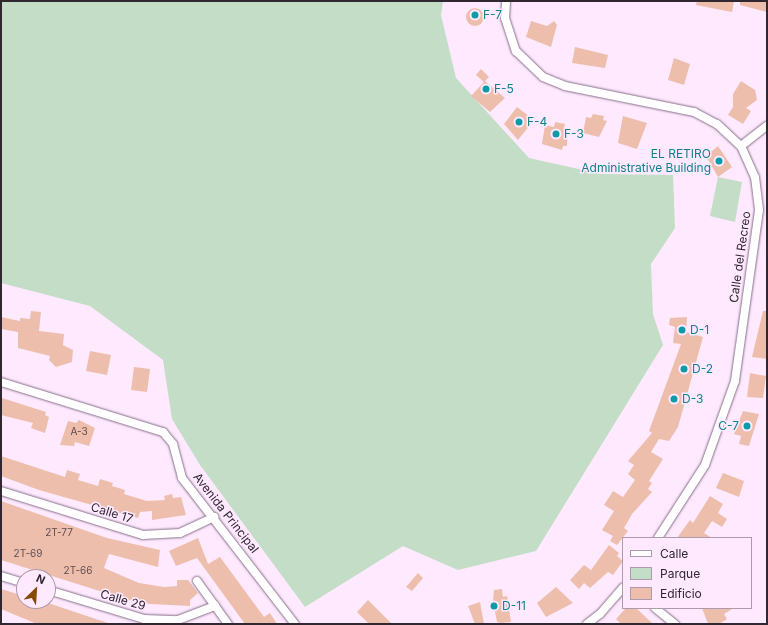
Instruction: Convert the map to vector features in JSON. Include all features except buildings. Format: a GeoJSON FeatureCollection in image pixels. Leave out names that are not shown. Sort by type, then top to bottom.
{"type":"FeatureCollection","features":[{"type":"Feature","properties":{"kind":"street","name":"Calle del Recreo"},"geometry":{"type":"LineString","coordinates":[[506,1],[505,18],[516,52],[543,77],[565,86],[694,112],[717,124],[741,146],[755,177],[759,210],[735,381],[704,465],[659,537]]}},
{"type":"Feature","properties":{"kind":"street"},"geometry":{"type":"LineString","coordinates":[[741,146],[767,126]]}},
{"type":"Feature","properties":{"kind":"street","name":"Avenida Principal"},"geometry":{"type":"LineString","coordinates":[[1,382],[162,432],[173,444],[182,478],[215,517],[296,624]]}},
{"type":"Feature","properties":{"kind":"street","name":"Calle 17"},"geometry":{"type":"LineString","coordinates":[[1,492],[143,535],[180,533],[215,517]]}},
{"type":"Feature","properties":{"kind":"street"},"geometry":{"type":"LineString","coordinates":[[1,576],[16,581]]}},
{"type":"Feature","properties":{"kind":"street"},"geometry":{"type":"LineString","coordinates":[[197,581],[228,624]]}},
{"type":"Feature","properties":{"kind":"street"},"geometry":{"type":"LineString","coordinates":[[587,624],[622,589]]}},
{"type":"Feature","properties":{"kind":"street","name":"Calle 29"},"geometry":{"type":"LineString","coordinates":[[56,592],[144,620],[178,620],[215,606]]}},
{"type":"Feature","properties":{"kind":"street"},"geometry":{"type":"LineString","coordinates":[[656,609],[676,624]]}},
{"type":"Feature","properties":{"kind":"green space"},"geometry":{"type":"Polygon","coordinates":[[[1,1],[443,1],[441,15],[456,78],[529,158],[601,174],[673,175],[675,228],[651,264],[653,314],[663,345],[536,551],[458,570],[403,546],[305,607],[200,465],[172,419],[163,360],[90,306],[1,283],[1,1]]]}},
{"type":"Feature","properties":{"kind":"green space"},"geometry":{"type":"Polygon","coordinates":[[[718,177],[742,182],[735,222],[710,216],[718,177]]]}},
{"type":"Feature","properties":{"kind":"place","name":"F-7"},"geometry":{"type":"Point","coordinates":[475,15]}},
{"type":"Feature","properties":{"kind":"place","name":"F-5"},"geometry":{"type":"Point","coordinates":[486,89]}},
{"type":"Feature","properties":{"kind":"place","name":"F-4"},"geometry":{"type":"Point","coordinates":[519,122]}},
{"type":"Feature","properties":{"kind":"place","name":"F-3"},"geometry":{"type":"Point","coordinates":[556,134]}},
{"type":"Feature","properties":{"kind":"place","name":"EL RETIRO Administrative Building"},"geometry":{"type":"Point","coordinates":[719,161]}},
{"type":"Feature","properties":{"kind":"place","name":"D-1"},"geometry":{"type":"Point","coordinates":[682,330]}},
{"type":"Feature","properties":{"kind":"place","name":"D-2"},"geometry":{"type":"Point","coordinates":[684,369]}},
{"type":"Feature","properties":{"kind":"place","name":"D-3"},"geometry":{"type":"Point","coordinates":[674,399]}},
{"type":"Feature","properties":{"kind":"place","name":"C-7"},"geometry":{"type":"Point","coordinates":[747,426]}},
{"type":"Feature","properties":{"kind":"place","name":"D-11"},"geometry":{"type":"Point","coordinates":[494,606]}}]}
